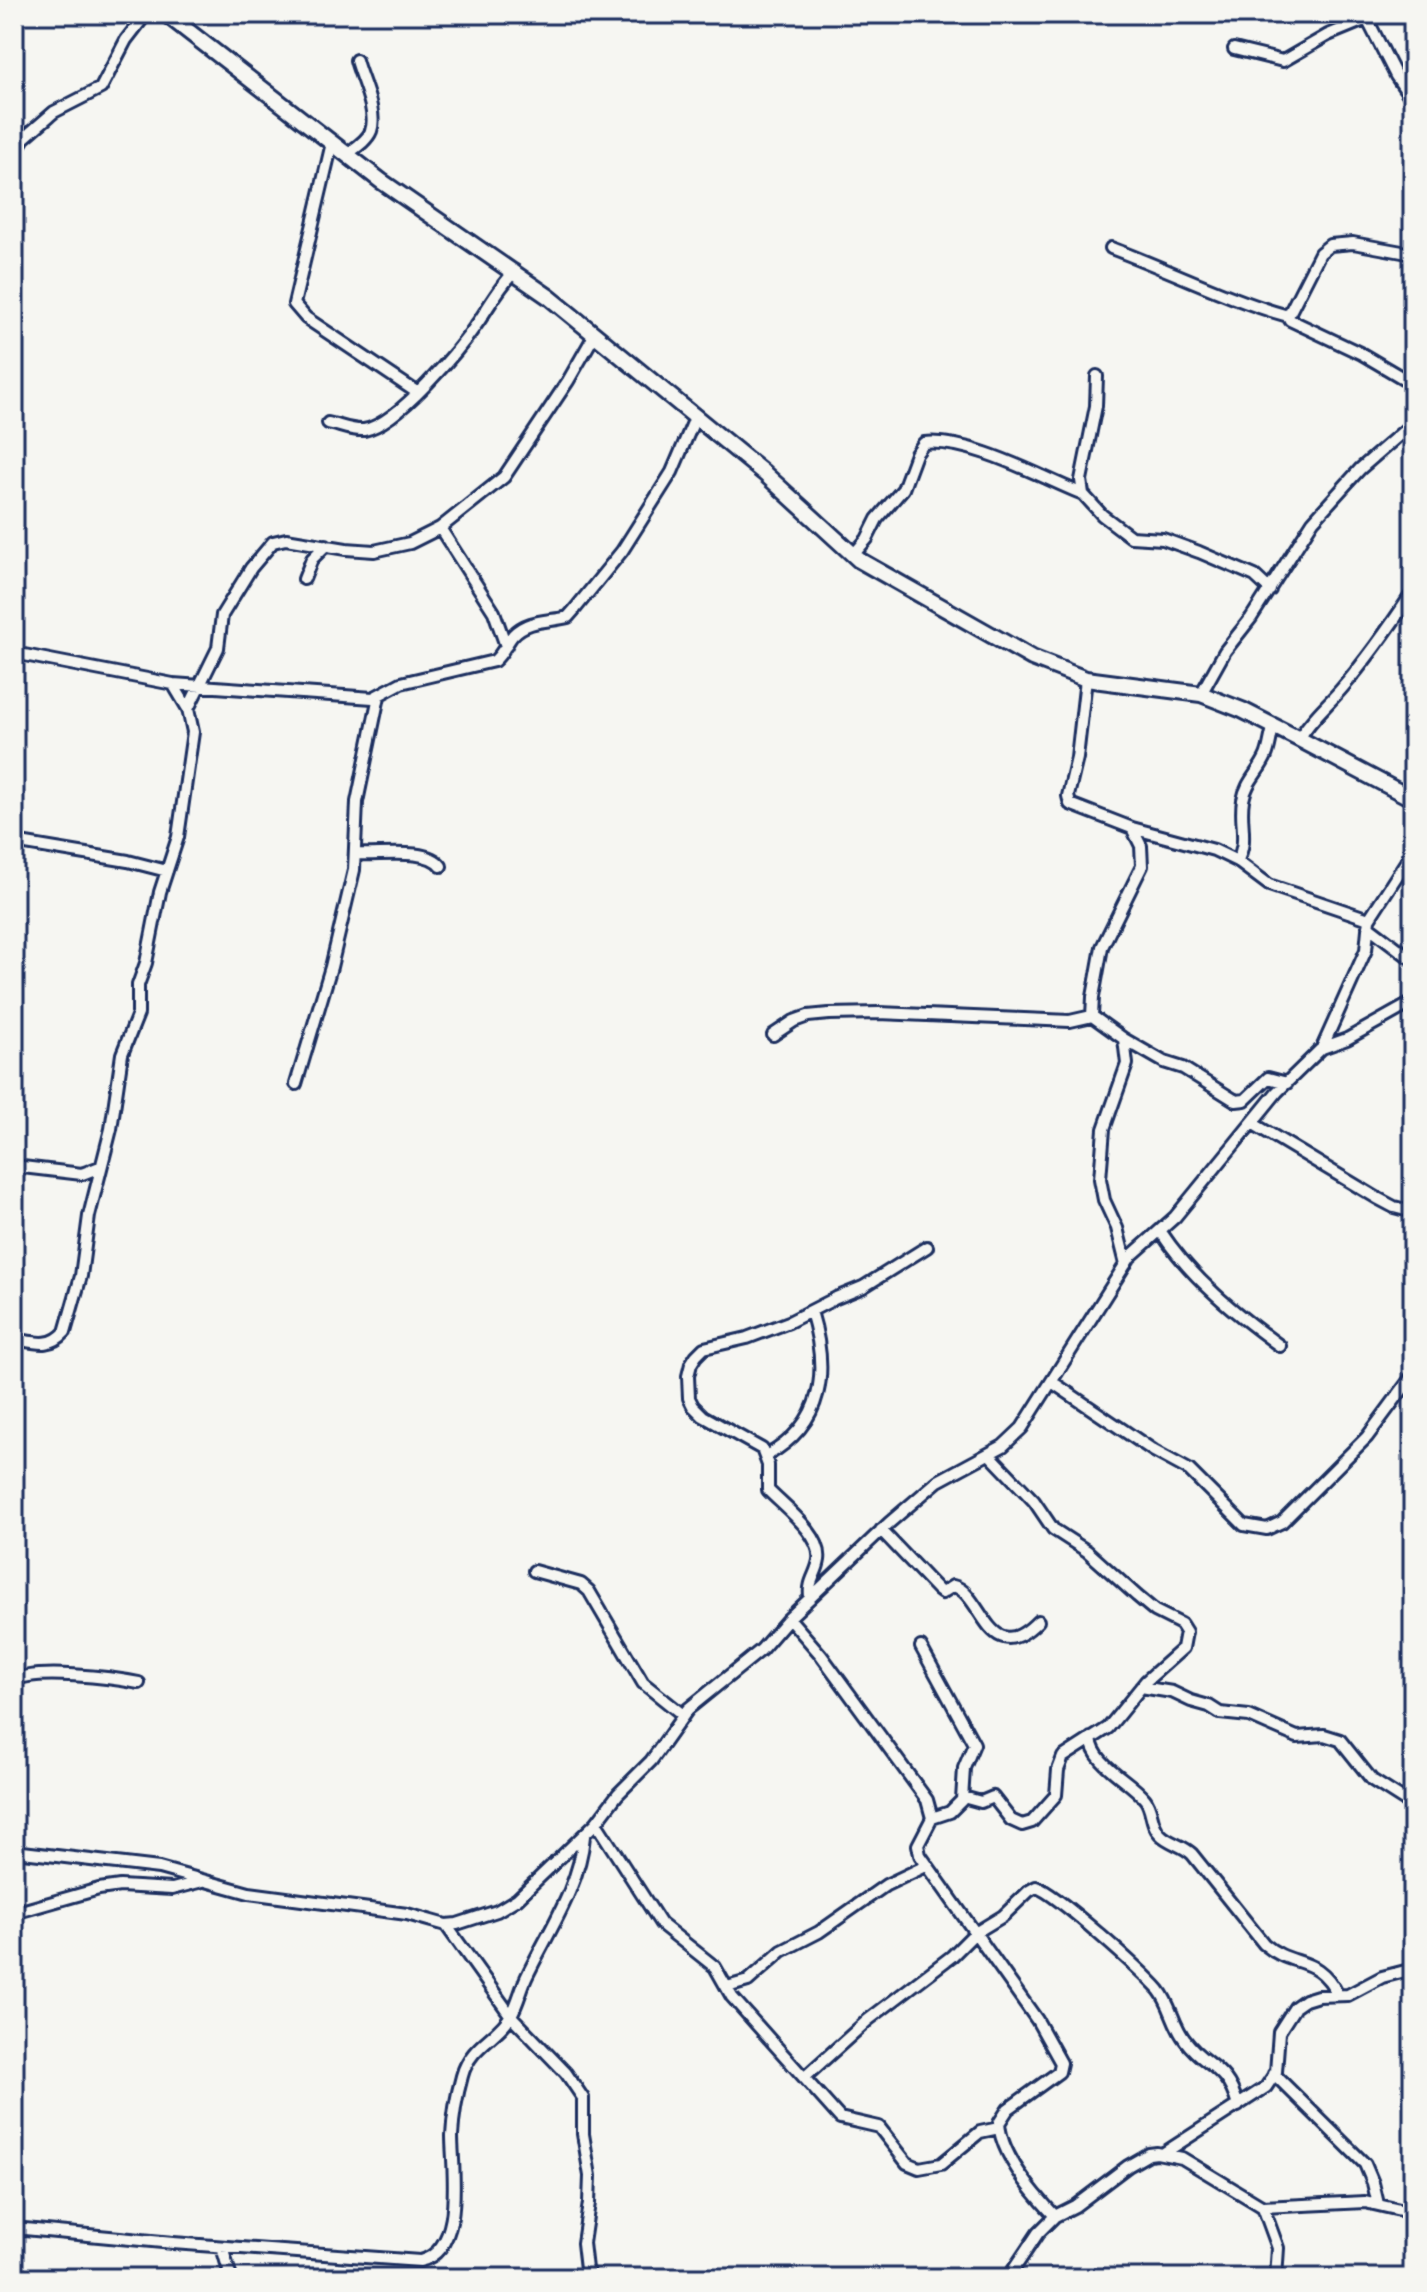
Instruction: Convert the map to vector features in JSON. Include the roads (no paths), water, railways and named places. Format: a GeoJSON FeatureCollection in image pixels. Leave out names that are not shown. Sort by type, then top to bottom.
{"type":"FeatureCollection","features":[{"type":"Feature","properties":{"kind":"main road"},"geometry":{"type":"LineString","coordinates":[[169,15],[401,195],[515,271],[595,334],[764,473],[853,555],[1032,658],[1086,679],[1201,694],[1274,726],[1413,799]]}},
{"type":"Feature","properties":{"kind":"street"},"geometry":{"type":"LineString","coordinates":[[14,153],[24,138],[54,112],[101,88],[126,40],[146,14]]}},
{"type":"Feature","properties":{"kind":"street"},"geometry":{"type":"LineString","coordinates":[[1234,49],[1283,61],[1328,35],[1379,14]]}},
{"type":"Feature","properties":{"kind":"street"},"geometry":{"type":"LineString","coordinates":[[1366,17],[1396,76],[1413,101]]}},
{"type":"Feature","properties":{"kind":"street"},"geometry":{"type":"LineString","coordinates":[[347,154],[371,132],[370,107],[356,60]]}},
{"type":"Feature","properties":{"kind":"street"},"geometry":{"type":"LineString","coordinates":[[332,143],[294,304],[306,318],[418,393]]}},
{"type":"Feature","properties":{"kind":"street"},"geometry":{"type":"LineString","coordinates":[[1288,316],[1320,253],[1330,245],[1353,243],[1413,254]]}},
{"type":"Feature","properties":{"kind":"street"},"geometry":{"type":"LineString","coordinates":[[1111,248],[1242,303],[1288,316],[1290,320],[1362,354],[1413,384]]}},
{"type":"Feature","properties":{"kind":"street"},"geometry":{"type":"LineString","coordinates":[[328,423],[369,429],[401,409],[458,348],[515,271]]}},
{"type":"Feature","properties":{"kind":"street"},"geometry":{"type":"LineString","coordinates":[[188,709],[218,648],[222,615],[273,542],[280,539],[363,550],[383,549],[410,543],[440,528],[504,477],[568,381],[595,334]]}},
{"type":"Feature","properties":{"kind":"street"},"geometry":{"type":"LineString","coordinates":[[1083,494],[1081,480],[1096,406],[1097,376]]}},
{"type":"Feature","properties":{"kind":"street"},"geometry":{"type":"LineString","coordinates":[[14,653],[173,684],[364,698],[379,696],[401,683],[494,661],[524,626],[541,620],[568,617],[575,609],[622,551],[672,472],[695,418]]}},
{"type":"Feature","properties":{"kind":"street"},"geometry":{"type":"LineString","coordinates":[[1201,694],[1225,651],[1270,590],[1313,521],[1360,469],[1413,423]]}},
{"type":"Feature","properties":{"kind":"street"},"geometry":{"type":"LineString","coordinates":[[853,555],[867,539],[877,519],[903,489],[916,454],[924,443],[942,443],[977,451],[1083,494],[1102,515],[1131,537],[1163,539],[1199,552],[1255,576],[1270,590]]}},
{"type":"Feature","properties":{"kind":"street"},"geometry":{"type":"LineString","coordinates":[[440,528],[494,612],[501,640],[506,646]]}},
{"type":"Feature","properties":{"kind":"street"},"geometry":{"type":"LineString","coordinates":[[304,579],[312,559],[326,545]]}},
{"type":"Feature","properties":{"kind":"street"},"geometry":{"type":"LineString","coordinates":[[1299,739],[1310,720],[1379,643],[1413,592]]}},
{"type":"Feature","properties":{"kind":"street"},"geometry":{"type":"LineString","coordinates":[[1086,679],[1077,758],[1068,796],[1070,804],[1132,828],[1198,845],[1237,861],[1269,885],[1368,923],[1413,960]]}},
{"type":"Feature","properties":{"kind":"street"},"geometry":{"type":"LineString","coordinates":[[14,1339],[44,1344],[59,1338],[65,1332],[81,1276],[89,1216],[111,1129],[122,1054],[139,1011],[136,992],[178,837],[191,756],[193,732],[188,709],[173,684]]}},
{"type":"Feature","properties":{"kind":"street"},"geometry":{"type":"LineString","coordinates":[[296,1084],[331,967],[356,854],[357,802],[379,696]]}},
{"type":"Feature","properties":{"kind":"street"},"geometry":{"type":"LineString","coordinates":[[1237,861],[1245,838],[1241,817],[1244,794],[1267,755],[1274,726]]}},
{"type":"Feature","properties":{"kind":"street"},"geometry":{"type":"LineString","coordinates":[[1092,1016],[1102,947],[1142,866],[1141,846],[1132,828]]}},
{"type":"Feature","properties":{"kind":"street"},"geometry":{"type":"LineString","coordinates":[[14,842],[128,861],[167,871]]}},
{"type":"Feature","properties":{"kind":"street"},"geometry":{"type":"LineString","coordinates":[[14,1851],[159,1868],[249,1893],[407,1914],[446,1925],[467,1921],[512,1903],[596,1823],[618,1794],[651,1761],[683,1715],[699,1699],[761,1650],[810,1596],[938,1481],[989,1454],[1012,1439],[1022,1428],[1126,1264],[1161,1232],[1287,1083],[1322,1048],[1366,950],[1368,923],[1413,851]]}},
{"type":"Feature","properties":{"kind":"street"},"geometry":{"type":"LineString","coordinates":[[356,854],[416,855],[436,859],[441,866]]}},
{"type":"Feature","properties":{"kind":"street"},"geometry":{"type":"LineString","coordinates":[[1322,1048],[1347,1039],[1413,1002]]}},
{"type":"Feature","properties":{"kind":"street"},"geometry":{"type":"LineString","coordinates":[[773,1035],[794,1021],[829,1014],[879,1013],[1070,1021],[1092,1016],[1124,1039],[1164,1062],[1183,1068],[1236,1101],[1245,1100],[1268,1078],[1287,1083]]}},
{"type":"Feature","properties":{"kind":"street"},"geometry":{"type":"LineString","coordinates":[[1124,1039],[1127,1064],[1104,1129],[1100,1179],[1126,1264]]}},
{"type":"Feature","properties":{"kind":"street"},"geometry":{"type":"LineString","coordinates":[[1252,1123],[1377,1198],[1413,1212]]}},
{"type":"Feature","properties":{"kind":"street"},"geometry":{"type":"LineString","coordinates":[[14,1166],[82,1174],[100,1167]]}},
{"type":"Feature","properties":{"kind":"street"},"geometry":{"type":"LineString","coordinates":[[1161,1232],[1196,1276],[1280,1346]]}},
{"type":"Feature","properties":{"kind":"street"},"geometry":{"type":"LineString","coordinates":[[810,1596],[810,1583],[819,1562],[817,1546],[796,1516],[768,1490],[766,1456],[753,1442],[703,1416],[693,1406],[689,1398],[691,1364],[704,1348],[764,1333],[863,1287],[927,1247]]}},
{"type":"Feature","properties":{"kind":"street"},"geometry":{"type":"LineString","coordinates":[[766,1456],[790,1441],[812,1414],[817,1401],[819,1337],[811,1311]]}},
{"type":"Feature","properties":{"kind":"street"},"geometry":{"type":"LineString","coordinates":[[1052,1382],[1154,1451],[1189,1470],[1244,1525],[1267,1529],[1282,1522],[1367,1437],[1413,1375]]}},
{"type":"Feature","properties":{"kind":"street"},"geometry":{"type":"LineString","coordinates":[[963,1797],[981,1802],[995,1798],[1011,1820],[1022,1825],[1030,1824],[1056,1795],[1058,1770],[1063,1757],[1108,1728],[1141,1687],[1183,1648],[1186,1635],[1184,1628],[1155,1611],[1097,1558],[1053,1529],[1034,1501],[989,1454]]}},
{"type":"Feature","properties":{"kind":"street"},"geometry":{"type":"LineString","coordinates":[[881,1530],[942,1593],[953,1586],[962,1589],[993,1632],[1013,1636],[1022,1634],[1038,1621]]}},
{"type":"Feature","properties":{"kind":"street"},"geometry":{"type":"LineString","coordinates":[[534,1571],[581,1584],[589,1591],[643,1683],[683,1715]]}},
{"type":"Feature","properties":{"kind":"street"},"geometry":{"type":"LineString","coordinates":[[789,1618],[821,1655],[927,1800],[932,1818],[918,1845],[926,1866],[1037,2020],[1061,2063],[1055,2076],[1008,2109],[1000,2118],[999,2128],[1004,2147],[1039,2199],[1055,2216]]}},
{"type":"Feature","properties":{"kind":"street"},"geometry":{"type":"LineString","coordinates":[[921,1647],[974,1748],[964,1768],[963,1797],[950,1812],[932,1818]]}},
{"type":"Feature","properties":{"kind":"street"},"geometry":{"type":"LineString","coordinates":[[14,1681],[26,1676],[90,1676],[139,1683]]}},
{"type":"Feature","properties":{"kind":"street"},"geometry":{"type":"LineString","coordinates":[[1141,1687],[1172,1692],[1220,1713],[1249,1716],[1297,1737],[1333,1737],[1347,1747],[1372,1780],[1413,1806]]}},
{"type":"Feature","properties":{"kind":"street"},"geometry":{"type":"LineString","coordinates":[[1091,1738],[1095,1753],[1146,1801],[1158,1833],[1184,1846],[1192,1854],[1264,1944],[1280,1955],[1324,1973],[1338,1995]]}},
{"type":"Feature","properties":{"kind":"street"},"geometry":{"type":"LineString","coordinates":[[596,1823],[661,1924],[715,1967],[732,1997],[840,2118],[879,2127],[907,2163],[915,2168],[941,2164],[980,2132],[999,2128]]}},
{"type":"Feature","properties":{"kind":"street"},"geometry":{"type":"LineString","coordinates":[[14,2228],[420,2261],[435,2255],[448,2229],[455,2198],[452,2132],[463,2072],[479,2047],[511,2016],[524,1980],[577,1871],[584,1834]]}},
{"type":"Feature","properties":{"kind":"street"},"geometry":{"type":"LineString","coordinates":[[727,1987],[748,1981],[782,1951],[819,1932],[886,1885],[926,1866]]}},
{"type":"Feature","properties":{"kind":"street"},"geometry":{"type":"LineString","coordinates":[[14,1913],[99,1889],[120,1886],[172,1889],[204,1881]]}},
{"type":"Feature","properties":{"kind":"street"},"geometry":{"type":"LineString","coordinates":[[805,2077],[868,2020],[952,1956],[975,1933],[1003,1916],[1032,1888],[1040,1888],[1159,1990],[1186,2042],[1220,2071],[1232,2088],[1238,2106]]}},
{"type":"Feature","properties":{"kind":"street"},"geometry":{"type":"LineString","coordinates":[[446,1925],[511,2016],[566,2073],[584,2102],[583,2134],[590,2176],[583,2243],[589,2277]]}},
{"type":"Feature","properties":{"kind":"street"},"geometry":{"type":"LineString","coordinates":[[1164,2153],[1266,2087],[1274,2074],[1277,2038],[1295,2007],[1318,1996],[1348,1995],[1382,1977],[1413,1969]]}},
{"type":"Feature","properties":{"kind":"street"},"geometry":{"type":"LineString","coordinates":[[1274,2074],[1365,2164],[1378,2204]]}},
{"type":"Feature","properties":{"kind":"street"},"geometry":{"type":"LineString","coordinates":[[1008,2278],[1038,2233],[1055,2216],[1075,2206],[1149,2154],[1164,2153],[1182,2158],[1263,2207],[1355,2202],[1413,2213]]}},
{"type":"Feature","properties":{"kind":"street"},"geometry":{"type":"LineString","coordinates":[[1263,2207],[1278,2248],[1280,2275]]}},
{"type":"Feature","properties":{"kind":"street"},"geometry":{"type":"LineString","coordinates":[[222,2247],[231,2278]]}}]}
